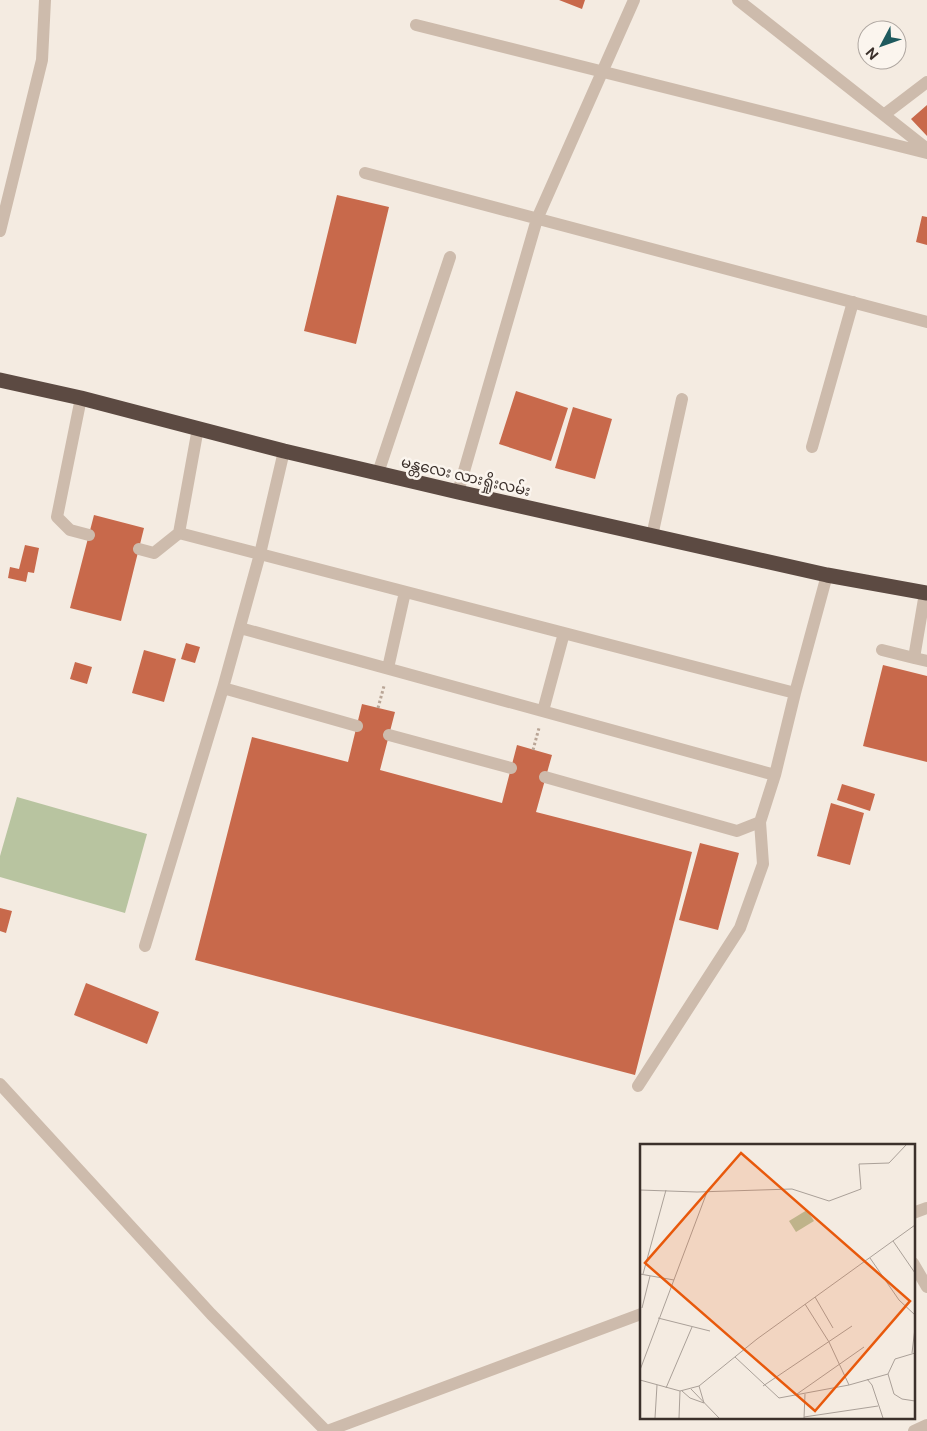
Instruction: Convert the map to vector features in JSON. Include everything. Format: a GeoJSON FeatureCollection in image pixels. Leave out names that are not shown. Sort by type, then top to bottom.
{"type":"FeatureCollection","features":[{"type":"Feature","properties":{"kind":"highway","name":"မန္တလေး လားရှိုးလမ်း"},"geometry":{"type":"LineString","coordinates":[[0,380],[81,398],[284,451],[458,492],[827,575],[926,593]]}},
{"type":"Feature","properties":{"kind":"street"},"geometry":{"type":"LineString","coordinates":[[0,231],[42,60],[45,0]]}},
{"type":"Feature","properties":{"kind":"street"},"geometry":{"type":"LineString","coordinates":[[458,492],[537,219],[634,0]]}},
{"type":"Feature","properties":{"kind":"street"},"geometry":{"type":"LineString","coordinates":[[738,0],[927,149]]}},
{"type":"Feature","properties":{"kind":"street"},"geometry":{"type":"LineString","coordinates":[[416,25],[927,153]]}},
{"type":"Feature","properties":{"kind":"street"},"geometry":{"type":"LineString","coordinates":[[885,114],[927,82]]}},
{"type":"Feature","properties":{"kind":"street"},"geometry":{"type":"LineString","coordinates":[[365,173],[927,322]]}},
{"type":"Feature","properties":{"kind":"street"},"geometry":{"type":"LineString","coordinates":[[378,473],[450,257]]}},
{"type":"Feature","properties":{"kind":"street"},"geometry":{"type":"LineString","coordinates":[[812,447],[853,302]]}},
{"type":"Feature","properties":{"kind":"street"},"geometry":{"type":"LineString","coordinates":[[81,398],[57,517],[70,530],[89,535]]}},
{"type":"Feature","properties":{"kind":"street"},"geometry":{"type":"LineString","coordinates":[[652,536],[682,399]]}},
{"type":"Feature","properties":{"kind":"street"},"geometry":{"type":"LineString","coordinates":[[139,550],[154,553],[179,533],[198,428]]}},
{"type":"Feature","properties":{"kind":"street"},"geometry":{"type":"LineString","coordinates":[[145,946],[240,628],[260,554],[284,451]]}},
{"type":"Feature","properties":{"kind":"street"},"geometry":{"type":"LineString","coordinates":[[179,533],[795,693]]}},
{"type":"Feature","properties":{"kind":"street"},"geometry":{"type":"LineString","coordinates":[[638,1086],[740,928],[763,864],[760,822],[775,774],[827,575]]}},
{"type":"Feature","properties":{"kind":"street"},"geometry":{"type":"LineString","coordinates":[[388,668],[405,592]]}},
{"type":"Feature","properties":{"kind":"street"},"geometry":{"type":"LineString","coordinates":[[914,658],[926,593]]}},
{"type":"Feature","properties":{"kind":"street"},"geometry":{"type":"LineString","coordinates":[[240,628],[775,774]]}},
{"type":"Feature","properties":{"kind":"street"},"geometry":{"type":"LineString","coordinates":[[543,711],[564,633]]}},
{"type":"Feature","properties":{"kind":"street"},"geometry":{"type":"LineString","coordinates":[[882,650],[927,661]]}},
{"type":"Feature","properties":{"kind":"street"},"geometry":{"type":"LineString","coordinates":[[223,688],[357,726]]}},
{"type":"Feature","properties":{"kind":"street"},"geometry":{"type":"LineString","coordinates":[[389,735],[511,768]]}},
{"type":"Feature","properties":{"kind":"street"},"geometry":{"type":"LineString","coordinates":[[545,777],[737,831],[760,822]]}},
{"type":"Feature","properties":{"kind":"street"},"geometry":{"type":"LineString","coordinates":[[0,1084],[211,1314],[326,1431],[640,1314]]}},
{"type":"Feature","properties":{"kind":"street"},"geometry":{"type":"LineString","coordinates":[[914,1213],[927,1208]]}},
{"type":"Feature","properties":{"kind":"street"},"geometry":{"type":"LineString","coordinates":[[914,1265],[927,1287]]}},
{"type":"Feature","properties":{"kind":"street"},"geometry":{"type":"LineString","coordinates":[[914,1431],[927,1425]]}},
{"type":"Feature","properties":{"kind":"green space"},"geometry":{"type":"Polygon","coordinates":[[[17,797],[147,834],[125,913],[0,877],[0,856],[17,797]]]}},
{"type":"Feature","properties":{"kind":"building"},"geometry":{"type":"Polygon","coordinates":[[[559,0],[585,0],[582,9],[559,0]]]}},
{"type":"Feature","properties":{"kind":"building"},"geometry":{"type":"Polygon","coordinates":[[[927,105],[927,136],[911,119],[927,105]]]}},
{"type":"Feature","properties":{"kind":"building"},"geometry":{"type":"Polygon","coordinates":[[[337,195],[389,207],[356,344],[304,331],[337,195]]]}},
{"type":"Feature","properties":{"kind":"building"},"geometry":{"type":"Polygon","coordinates":[[[922,216],[927,217],[927,245],[916,242],[922,216]]]}},
{"type":"Feature","properties":{"kind":"building"},"geometry":{"type":"Polygon","coordinates":[[[516,391],[568,408],[551,461],[499,444],[516,391]]]}},
{"type":"Feature","properties":{"kind":"building"},"geometry":{"type":"Polygon","coordinates":[[[573,407],[612,419],[595,479],[555,468],[573,407]]]}},
{"type":"Feature","properties":{"kind":"building"},"geometry":{"type":"Polygon","coordinates":[[[94,515],[144,528],[121,621],[70,608],[94,515]]]}},
{"type":"Feature","properties":{"kind":"building"},"geometry":{"type":"Polygon","coordinates":[[[25,545],[39,548],[34,573],[28,572],[26,582],[8,578],[10,567],[19,569],[25,545]]]}},
{"type":"Feature","properties":{"kind":"building"},"geometry":{"type":"Polygon","coordinates":[[[186,643],[200,647],[195,663],[181,659],[186,643]]]}},
{"type":"Feature","properties":{"kind":"building"},"geometry":{"type":"Polygon","coordinates":[[[144,650],[176,659],[164,702],[132,693],[144,650]]]}},
{"type":"Feature","properties":{"kind":"building"},"geometry":{"type":"Polygon","coordinates":[[[75,662],[92,667],[87,684],[70,679],[75,662]]]}},
{"type":"Feature","properties":{"kind":"building"},"geometry":{"type":"Polygon","coordinates":[[[883,665],[927,676],[927,762],[863,746],[883,665]]]}},
{"type":"Feature","properties":{"kind":"building"},"geometry":{"type":"Polygon","coordinates":[[[362,704],[395,712],[380,770],[502,803],[517,745],[552,755],[536,812],[692,852],[635,1075],[195,960],[252,737],[348,762],[362,704]]]}},
{"type":"Feature","properties":{"kind":"building"},"geometry":{"type":"Polygon","coordinates":[[[842,784],[875,794],[870,811],[837,800],[842,784]]]}},
{"type":"Feature","properties":{"kind":"building"},"geometry":{"type":"Polygon","coordinates":[[[831,803],[864,813],[850,865],[817,856],[831,803]]]}},
{"type":"Feature","properties":{"kind":"building"},"geometry":{"type":"Polygon","coordinates":[[[700,843],[739,853],[718,930],[679,920],[700,843]]]}},
{"type":"Feature","properties":{"kind":"building"},"geometry":{"type":"Polygon","coordinates":[[[0,908],[12,911],[6,933],[0,931],[0,908]]]}},
{"type":"Feature","properties":{"kind":"building"},"geometry":{"type":"Polygon","coordinates":[[[86,983],[159,1012],[147,1044],[74,1015],[86,983]]]}}]}
